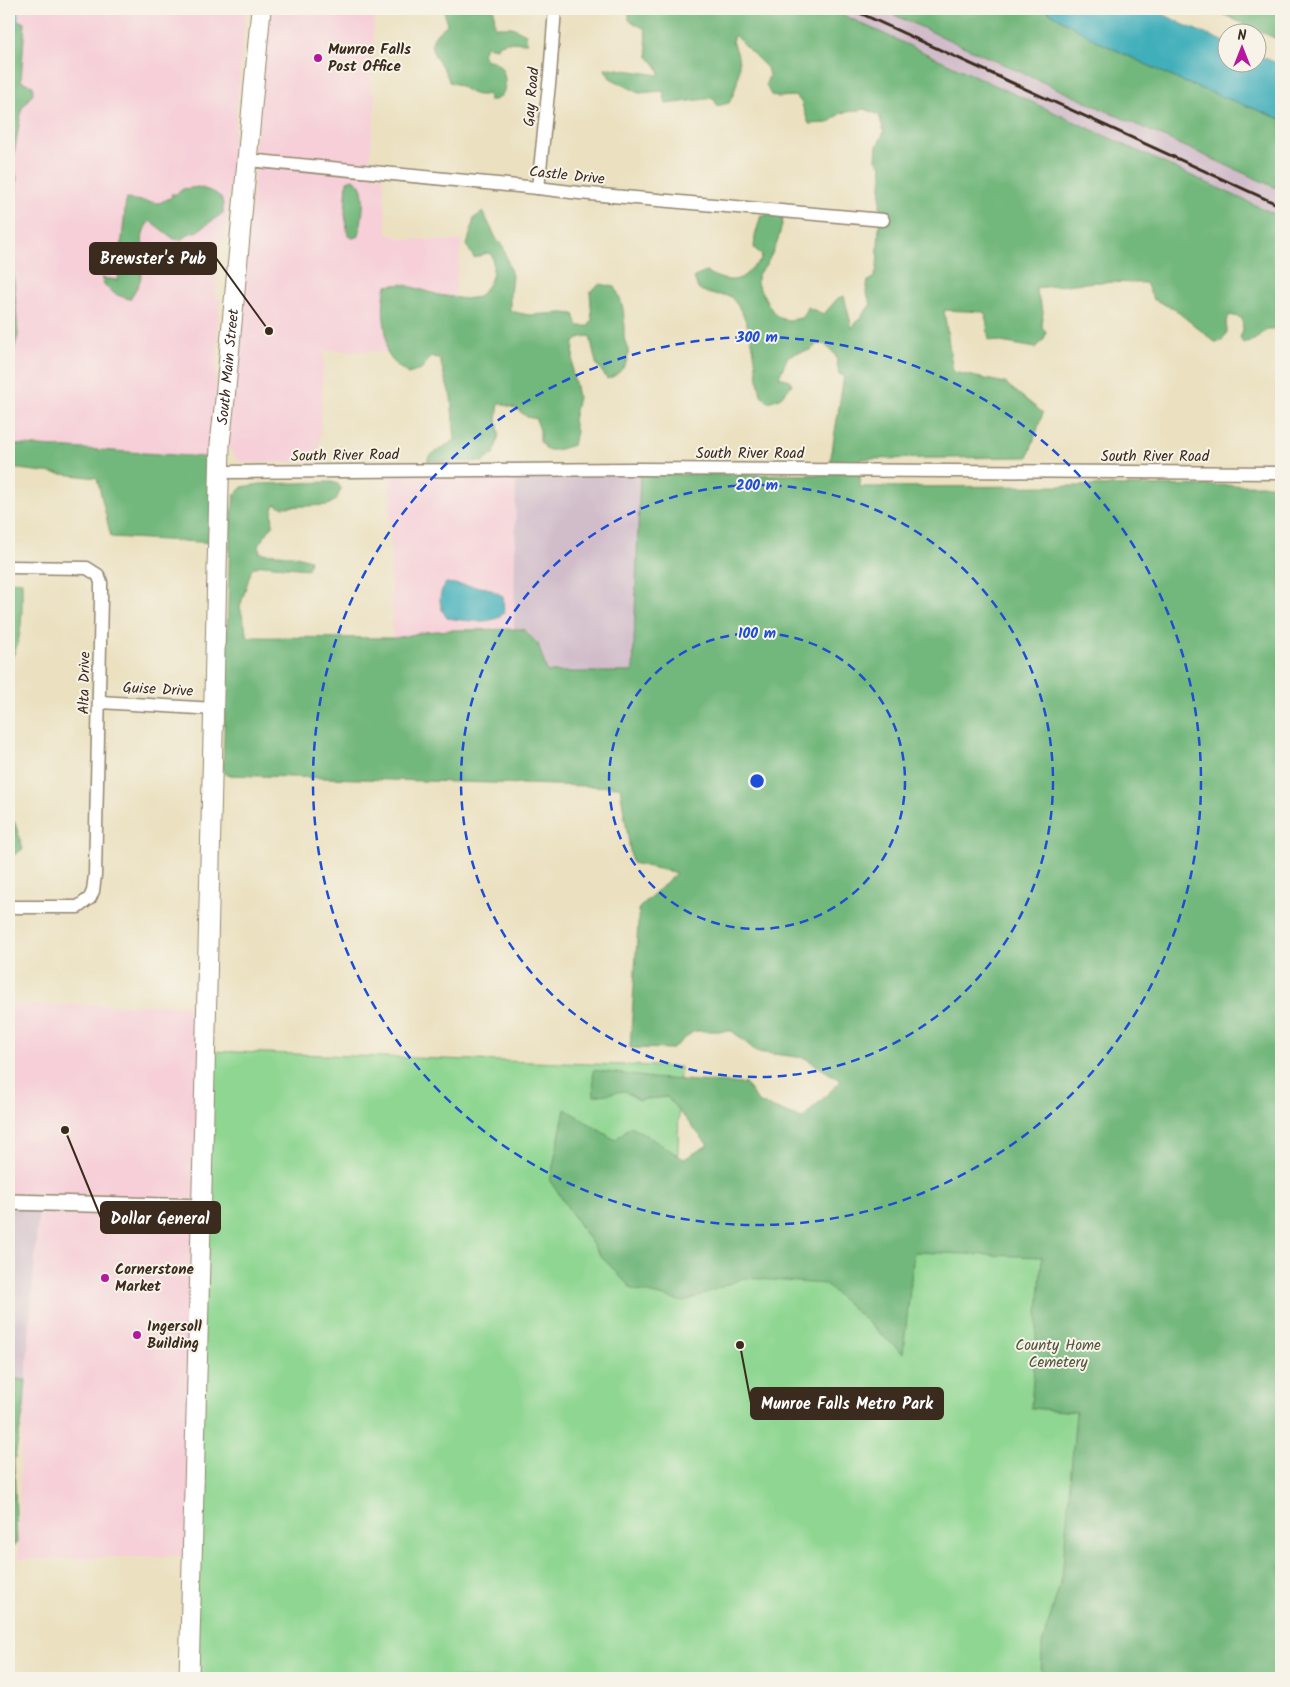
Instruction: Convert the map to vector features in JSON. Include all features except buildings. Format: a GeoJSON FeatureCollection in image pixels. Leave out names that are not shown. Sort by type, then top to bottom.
{"type":"FeatureCollection","features":[{"type":"Feature","properties":{"kind":"main road","name":"South Main Street"},"geometry":{"type":"LineString","coordinates":[[189,1678],[203,1207],[205,1037],[220,444],[226,399],[261,9]]}},
{"type":"Feature","properties":{"kind":"street","name":"Gay Road"},"geometry":{"type":"LineString","coordinates":[[538,188],[555,9]]}},
{"type":"Feature","properties":{"kind":"street","name":"Castle Drive"},"geometry":{"type":"LineString","coordinates":[[247,160],[579,193],[883,220]]}},
{"type":"Feature","properties":{"kind":"street","name":"South River Road"},"geometry":{"type":"LineString","coordinates":[[219,472],[642,469],[1281,473]]}},
{"type":"Feature","properties":{"kind":"street","name":"Alta Drive"},"geometry":{"type":"LineString","coordinates":[[9,567],[87,568],[98,575],[101,582],[100,702],[93,891],[90,898],[78,907],[9,907]]}},
{"type":"Feature","properties":{"kind":"street","name":"Guise Drive"},"geometry":{"type":"LineString","coordinates":[[100,702],[214,708]]}},
{"type":"Feature","properties":{"kind":"street"},"geometry":{"type":"LineString","coordinates":[[9,1202],[203,1207]]}},
{"type":"Feature","properties":{"kind":"shaded area"},"geometry":{"type":"Polygon","coordinates":[[[16,9],[246,9],[225,238],[220,239],[215,298],[220,299],[215,457],[9,444],[9,369],[18,335],[12,253],[9,246],[17,178],[9,176],[9,144],[25,23],[15,19],[16,9]]]}},
{"type":"Feature","properties":{"kind":"shaded area"},"geometry":{"type":"Polygon","coordinates":[[[271,9],[375,9],[370,91],[376,94],[369,171],[274,159],[257,154],[255,149],[271,9]]]}},
{"type":"Feature","properties":{"kind":"shaded area"},"geometry":{"type":"Polygon","coordinates":[[[830,9],[881,9],[1281,190],[1281,217],[830,9]]]}},
{"type":"Feature","properties":{"kind":"shaded area"},"geometry":{"type":"Polygon","coordinates":[[[264,165],[383,176],[387,233],[401,239],[462,241],[454,297],[439,295],[383,302],[383,322],[387,352],[324,350],[319,462],[242,463],[227,447],[255,169],[264,165]]]}},
{"type":"Feature","properties":{"kind":"shaded area"},"geometry":{"type":"Polygon","coordinates":[[[640,474],[633,672],[546,672],[538,644],[523,629],[514,629],[516,475],[640,474]]]}},
{"type":"Feature","properties":{"kind":"shaded area"},"geometry":{"type":"Polygon","coordinates":[[[390,475],[516,475],[514,629],[450,630],[392,638],[390,475]]]}},
{"type":"Feature","properties":{"kind":"shaded area"},"geometry":{"type":"Polygon","coordinates":[[[9,1005],[206,1005],[192,1556],[18,1559],[21,1449],[39,1203],[9,1202],[9,1005]]]}},
{"type":"Feature","properties":{"kind":"shaded area"},"geometry":{"type":"Polygon","coordinates":[[[9,1202],[39,1202],[26,1380],[21,1380],[9,1476],[9,1202]]]}},
{"type":"Feature","properties":{"kind":"green space"},"geometry":{"type":"Polygon","coordinates":[[[444,9],[494,9],[495,27],[512,27],[526,34],[527,43],[507,42],[498,45],[497,48],[486,46],[483,54],[486,60],[494,61],[500,66],[505,80],[505,88],[502,95],[497,99],[489,100],[488,94],[477,95],[449,82],[432,47],[437,33],[447,25],[444,9]]]}},
{"type":"Feature","properties":{"kind":"green space","name":"County Home Cemetery"},"geometry":{"type":"Polygon","coordinates":[[[629,9],[830,9],[1281,217],[1281,327],[1267,330],[1254,340],[1243,343],[1240,338],[1243,330],[1242,318],[1230,315],[1226,321],[1227,332],[1222,341],[1215,342],[1174,309],[1153,299],[1146,283],[1095,282],[1035,288],[1043,311],[1042,327],[1046,332],[1044,339],[1036,348],[989,340],[985,312],[944,310],[953,372],[1005,383],[1043,413],[1028,457],[861,459],[860,487],[1281,485],[1281,1678],[1041,1678],[1042,1644],[1062,1578],[1076,1412],[1031,1408],[1042,1257],[914,1252],[903,1354],[825,1284],[743,1278],[684,1302],[632,1289],[599,1254],[550,1181],[565,1109],[615,1140],[631,1126],[684,1159],[708,1145],[667,1097],[639,1100],[624,1091],[594,1096],[593,1070],[652,1078],[746,1084],[758,1102],[802,1119],[841,1081],[805,1058],[757,1052],[732,1031],[694,1031],[672,1049],[630,1048],[639,908],[676,873],[632,863],[620,787],[226,775],[223,768],[230,536],[235,494],[242,487],[260,484],[332,482],[338,484],[341,489],[336,500],[328,505],[282,507],[275,504],[272,512],[273,525],[259,544],[260,553],[293,555],[310,560],[308,569],[263,565],[252,568],[240,607],[248,637],[395,638],[425,632],[450,630],[523,629],[538,644],[547,672],[633,672],[640,474],[828,475],[844,376],[839,374],[834,353],[824,344],[817,344],[811,350],[788,356],[779,377],[790,380],[792,385],[780,398],[768,402],[761,395],[752,343],[745,318],[730,296],[710,294],[698,289],[694,277],[706,272],[720,278],[736,280],[745,275],[753,266],[760,262],[762,255],[754,248],[755,236],[761,215],[780,214],[783,218],[781,230],[770,258],[757,279],[758,286],[771,309],[779,317],[789,320],[803,317],[807,307],[824,314],[838,298],[844,296],[852,328],[871,304],[866,292],[868,281],[874,277],[877,269],[882,166],[876,160],[877,146],[884,132],[879,115],[865,109],[841,113],[828,123],[809,124],[801,102],[796,96],[777,97],[771,95],[766,85],[769,75],[767,68],[734,35],[732,42],[738,56],[739,72],[738,80],[729,103],[717,106],[714,98],[666,104],[663,91],[639,93],[610,78],[605,69],[610,68],[660,75],[656,65],[648,57],[645,29],[629,20],[629,9]]]}},
{"type":"Feature","properties":{"kind":"green space"},"geometry":{"type":"Polygon","coordinates":[[[881,9],[1044,9],[1095,40],[1181,81],[1281,119],[1281,190],[881,9]]]}},
{"type":"Feature","properties":{"kind":"green space"},"geometry":{"type":"Polygon","coordinates":[[[1214,9],[1281,9],[1281,41],[1268,35],[1268,22],[1240,22],[1214,9]]]}},
{"type":"Feature","properties":{"kind":"green space"},"geometry":{"type":"Polygon","coordinates":[[[9,17],[25,23],[21,81],[33,86],[33,93],[22,108],[12,165],[17,178],[9,246],[9,17]]]}},
{"type":"Feature","properties":{"kind":"green space"},"geometry":{"type":"Polygon","coordinates":[[[353,179],[361,188],[363,202],[359,236],[353,238],[348,236],[345,214],[347,181],[353,179]]]}},
{"type":"Feature","properties":{"kind":"green space"},"geometry":{"type":"Polygon","coordinates":[[[199,187],[221,198],[223,213],[196,232],[192,232],[180,240],[174,239],[150,221],[143,234],[144,258],[139,265],[141,278],[130,299],[109,290],[101,278],[118,280],[126,199],[159,203],[172,197],[171,194],[176,194],[183,189],[199,187]]]}},
{"type":"Feature","properties":{"kind":"green space"},"geometry":{"type":"Polygon","coordinates":[[[483,212],[497,240],[503,246],[512,276],[510,311],[529,315],[574,314],[578,326],[589,326],[592,320],[590,292],[600,284],[615,287],[621,300],[623,311],[624,337],[628,350],[627,360],[619,372],[607,379],[596,363],[590,336],[581,337],[574,342],[572,375],[578,397],[573,420],[576,432],[573,445],[557,450],[547,450],[540,441],[540,430],[536,419],[527,417],[517,409],[499,403],[497,419],[499,434],[494,454],[483,462],[427,461],[429,456],[455,440],[451,397],[440,359],[431,356],[421,370],[408,374],[394,363],[388,354],[383,310],[386,286],[402,284],[439,295],[465,299],[478,297],[487,287],[493,274],[492,255],[487,253],[474,258],[467,246],[474,218],[483,212]]]}},
{"type":"Feature","properties":{"kind":"green space"},"geometry":{"type":"Polygon","coordinates":[[[9,246],[12,253],[18,335],[9,369],[9,246]]]}},
{"type":"Feature","properties":{"kind":"green space"},"geometry":{"type":"Polygon","coordinates":[[[9,444],[219,458],[217,543],[111,537],[97,478],[9,468],[9,444]]]}},
{"type":"Feature","properties":{"kind":"green space"},"geometry":{"type":"Polygon","coordinates":[[[9,581],[22,582],[22,602],[20,634],[9,663],[9,581]]]}},
{"type":"Feature","properties":{"kind":"green space"},"geometry":{"type":"Polygon","coordinates":[[[9,815],[15,823],[23,849],[9,858],[9,815]]]}},
{"type":"Feature","properties":{"kind":"green space","name":"County Home Cemetery"},"geometry":{"type":"Polygon","coordinates":[[[205,1051],[680,1067],[676,1232],[1281,1234],[1281,1678],[189,1678],[205,1051]]]}},
{"type":"Feature","properties":{"kind":"green space"},"geometry":{"type":"Polygon","coordinates":[[[15,1379],[26,1380],[24,1408],[14,1462],[17,1544],[9,1549],[9,1424],[12,1403],[11,1385],[15,1379]]]}},
{"type":"Feature","properties":{"kind":"water"},"geometry":{"type":"Polygon","coordinates":[[[1044,9],[1154,9],[1182,24],[1218,39],[1218,72],[1268,72],[1268,59],[1281,65],[1281,119],[1181,81],[1095,40],[1044,9]]]}},
{"type":"Feature","properties":{"kind":"water"},"geometry":{"type":"Polygon","coordinates":[[[446,583],[487,588],[503,596],[504,613],[493,620],[486,621],[447,618],[442,610],[440,601],[441,592],[446,583]]]}},
{"type":"Feature","properties":{"kind":"waterway"},"geometry":{"type":"LineString","coordinates":[[9,66],[11,63],[18,9]]}},
{"type":"Feature","properties":{"kind":"railway"},"geometry":{"type":"LineString","coordinates":[[851,9],[1281,206]]}},
{"type":"Feature","properties":{"kind":"place","name":"Munroe Falls Post Office"},"geometry":{"type":"Point","coordinates":[318,58]}},
{"type":"Feature","properties":{"kind":"place","name":"Brewster's Pub"},"geometry":{"type":"Point","coordinates":[269,331]}},
{"type":"Feature","properties":{"kind":"place","name":"Dollar General"},"geometry":{"type":"Point","coordinates":[65,1130]}},
{"type":"Feature","properties":{"kind":"place","name":"Cornerstone Market"},"geometry":{"type":"Point","coordinates":[105,1278]}},
{"type":"Feature","properties":{"kind":"place","name":"Ingersoll Building"},"geometry":{"type":"Point","coordinates":[137,1335]}},
{"type":"Feature","properties":{"kind":"place","name":"Munroe Falls Metro Park"},"geometry":{"type":"Point","coordinates":[740,1345]}}]}
